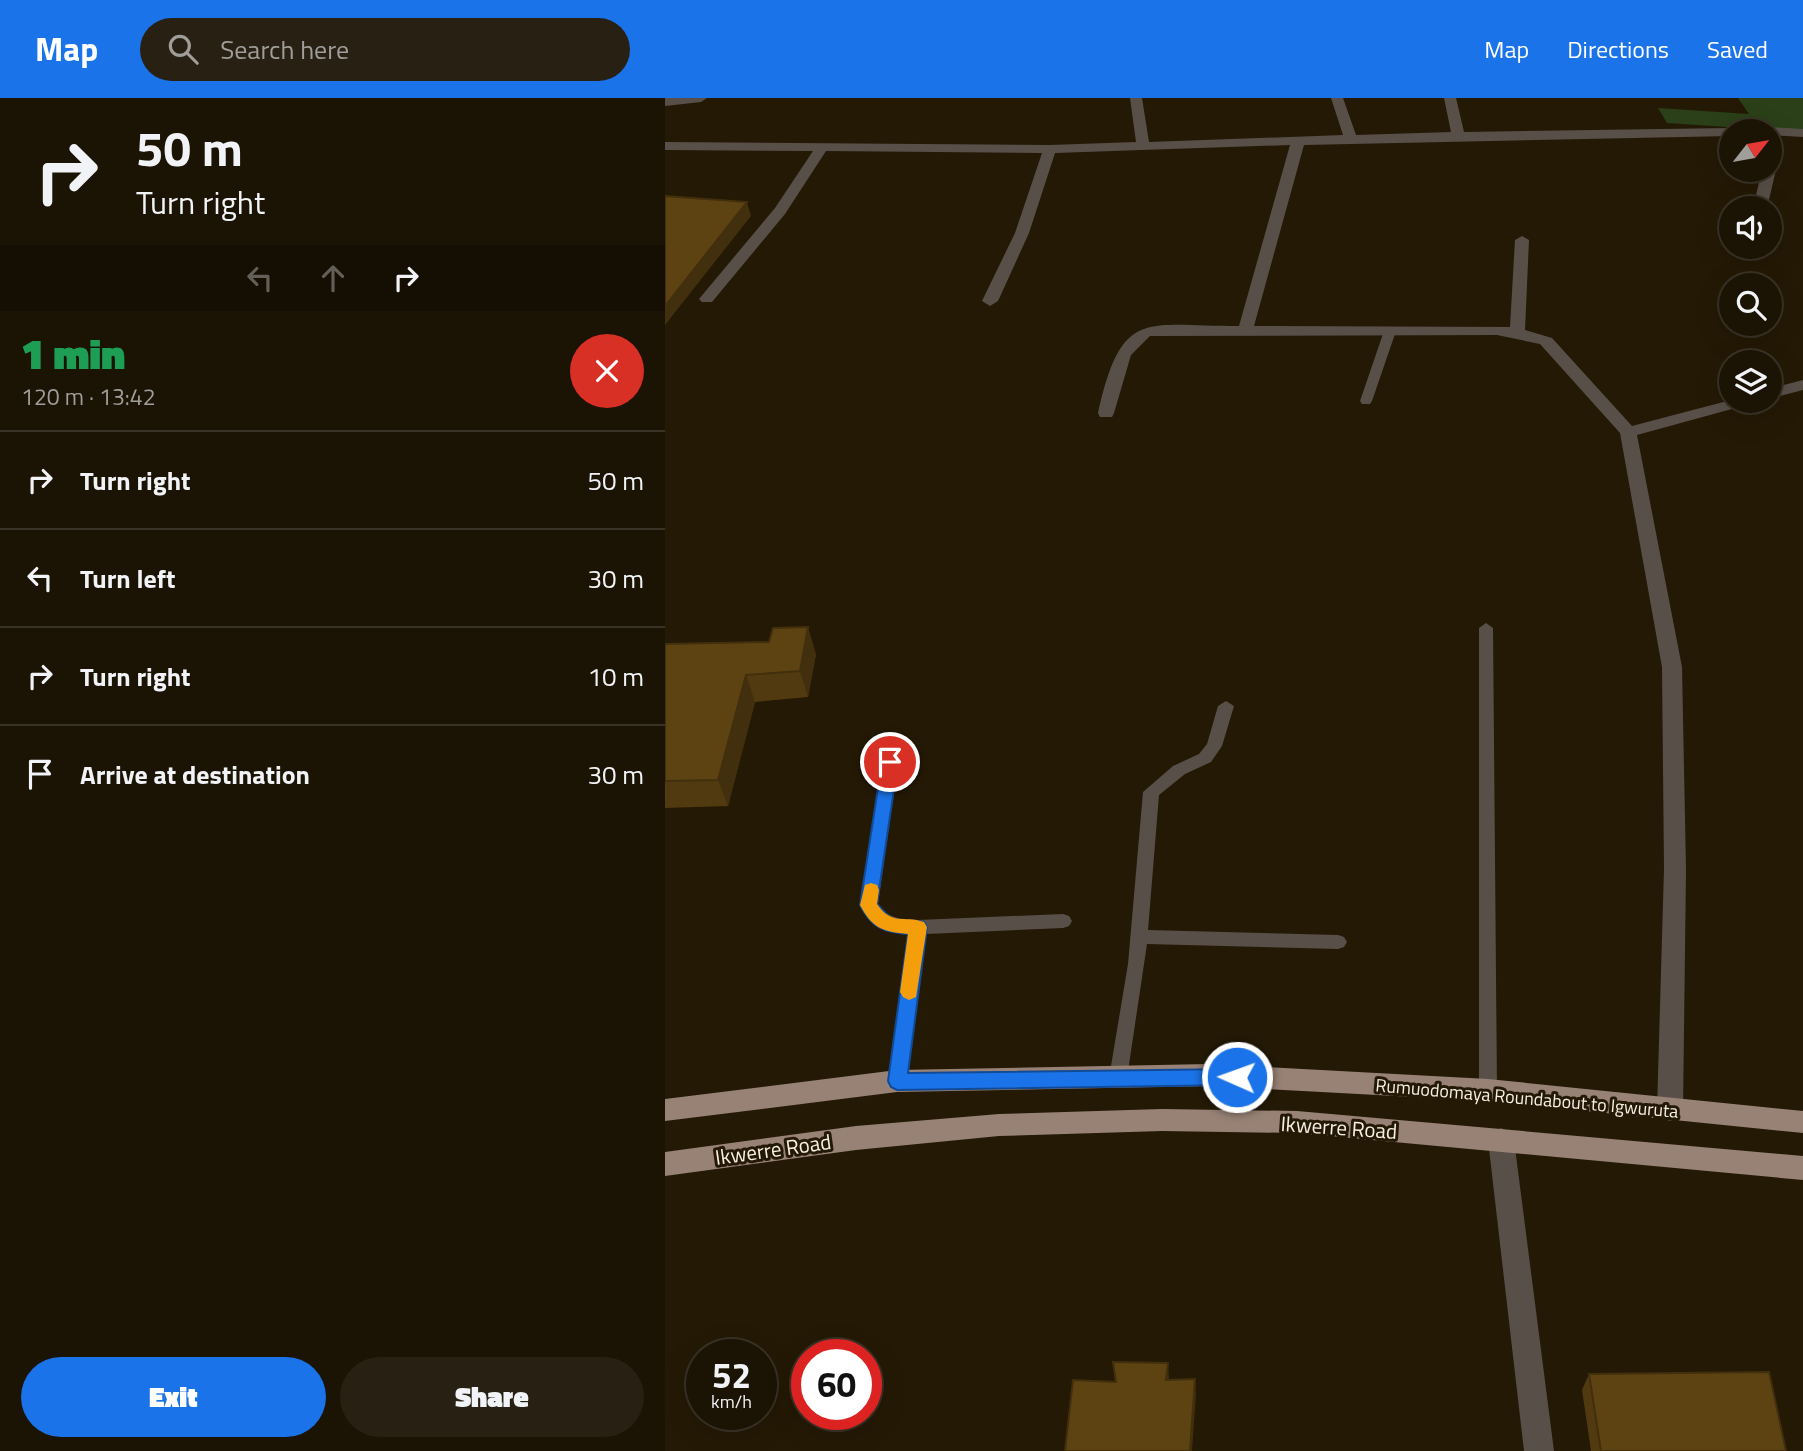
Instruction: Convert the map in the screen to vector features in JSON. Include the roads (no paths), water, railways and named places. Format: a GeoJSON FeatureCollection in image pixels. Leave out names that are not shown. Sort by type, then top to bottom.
{"type":"FeatureCollection","features":[{"type":"Feature","properties":{"kind":"main road","name":"Rumuodomaya Roundabout to Igwuruta"},"geometry":{"type":"LineString","coordinates":[[665,1110],[897,1081],[1209,1075],[1488,1090],[1803,1122]]}},
{"type":"Feature","properties":{"kind":"main road","name":"Ikwerre Road"},"geometry":{"type":"LineString","coordinates":[[665,1164],[856,1138],[999,1125],[1162,1120],[1297,1122],[1803,1168]]}},
{"type":"Feature","properties":{"kind":"street"},"geometry":{"type":"LineString","coordinates":[[665,102],[701,98]]}},
{"type":"Feature","properties":{"kind":"street"},"geometry":{"type":"LineString","coordinates":[[1136,98],[1143,146]]}},
{"type":"Feature","properties":{"kind":"street"},"geometry":{"type":"LineString","coordinates":[[1337,98],[1351,139]]}},
{"type":"Feature","properties":{"kind":"street"},"geometry":{"type":"LineString","coordinates":[[1450,98],[1458,136]]}},
{"type":"Feature","properties":{"kind":"street"},"geometry":{"type":"LineString","coordinates":[[665,146],[1050,149],[1458,136],[1719,132]]}},
{"type":"Feature","properties":{"kind":"street"},"geometry":{"type":"LineString","coordinates":[[1782,132],[1803,133]]}},
{"type":"Feature","properties":{"kind":"street"},"geometry":{"type":"LineString","coordinates":[[1245,332],[1298,141]]}},
{"type":"Feature","properties":{"kind":"street"},"geometry":{"type":"LineString","coordinates":[[707,299],[780,211],[822,148]]}},
{"type":"Feature","properties":{"kind":"street"},"geometry":{"type":"LineString","coordinates":[[990,301],[1022,233],[1050,149]]}},
{"type":"Feature","properties":{"kind":"street"},"geometry":{"type":"LineString","coordinates":[[1517,333],[1522,240]]}},
{"type":"Feature","properties":{"kind":"street"},"geometry":{"type":"LineString","coordinates":[[1106,413],[1119,363],[1133,338],[1160,329],[1245,332],[1497,330],[1546,341],[1628,432],[1672,667],[1675,869],[1670,1110]]}},
{"type":"Feature","properties":{"kind":"street"},"geometry":{"type":"LineString","coordinates":[[1782,391],[1803,385]]}},
{"type":"Feature","properties":{"kind":"street"},"geometry":{"type":"LineString","coordinates":[[1628,432],[1719,408]]}},
{"type":"Feature","properties":{"kind":"street"},"geometry":{"type":"LineString","coordinates":[[1501,1140],[1539,1451]]}},
{"type":"Feature","properties":{"kind":"lane"},"geometry":{"type":"LineString","coordinates":[[1366,401],[1390,331]]}},
{"type":"Feature","properties":{"kind":"lane"},"geometry":{"type":"LineString","coordinates":[[1486,628],[1488,1090]]}},
{"type":"Feature","properties":{"kind":"lane"},"geometry":{"type":"LineString","coordinates":[[1118,1078],[1139,937],[1151,792],[1179,770],[1205,758],[1214,746],[1226,706]]}},
{"type":"Feature","properties":{"kind":"lane"},"geometry":{"type":"LineString","coordinates":[[890,762],[869,905],[878,919],[887,925],[918,927],[1063,921]]}},
{"type":"Feature","properties":{"kind":"lane"},"geometry":{"type":"LineString","coordinates":[[897,1081],[918,927]]}},
{"type":"Feature","properties":{"kind":"lane"},"geometry":{"type":"LineString","coordinates":[[1139,937],[1338,943]]}}]}
